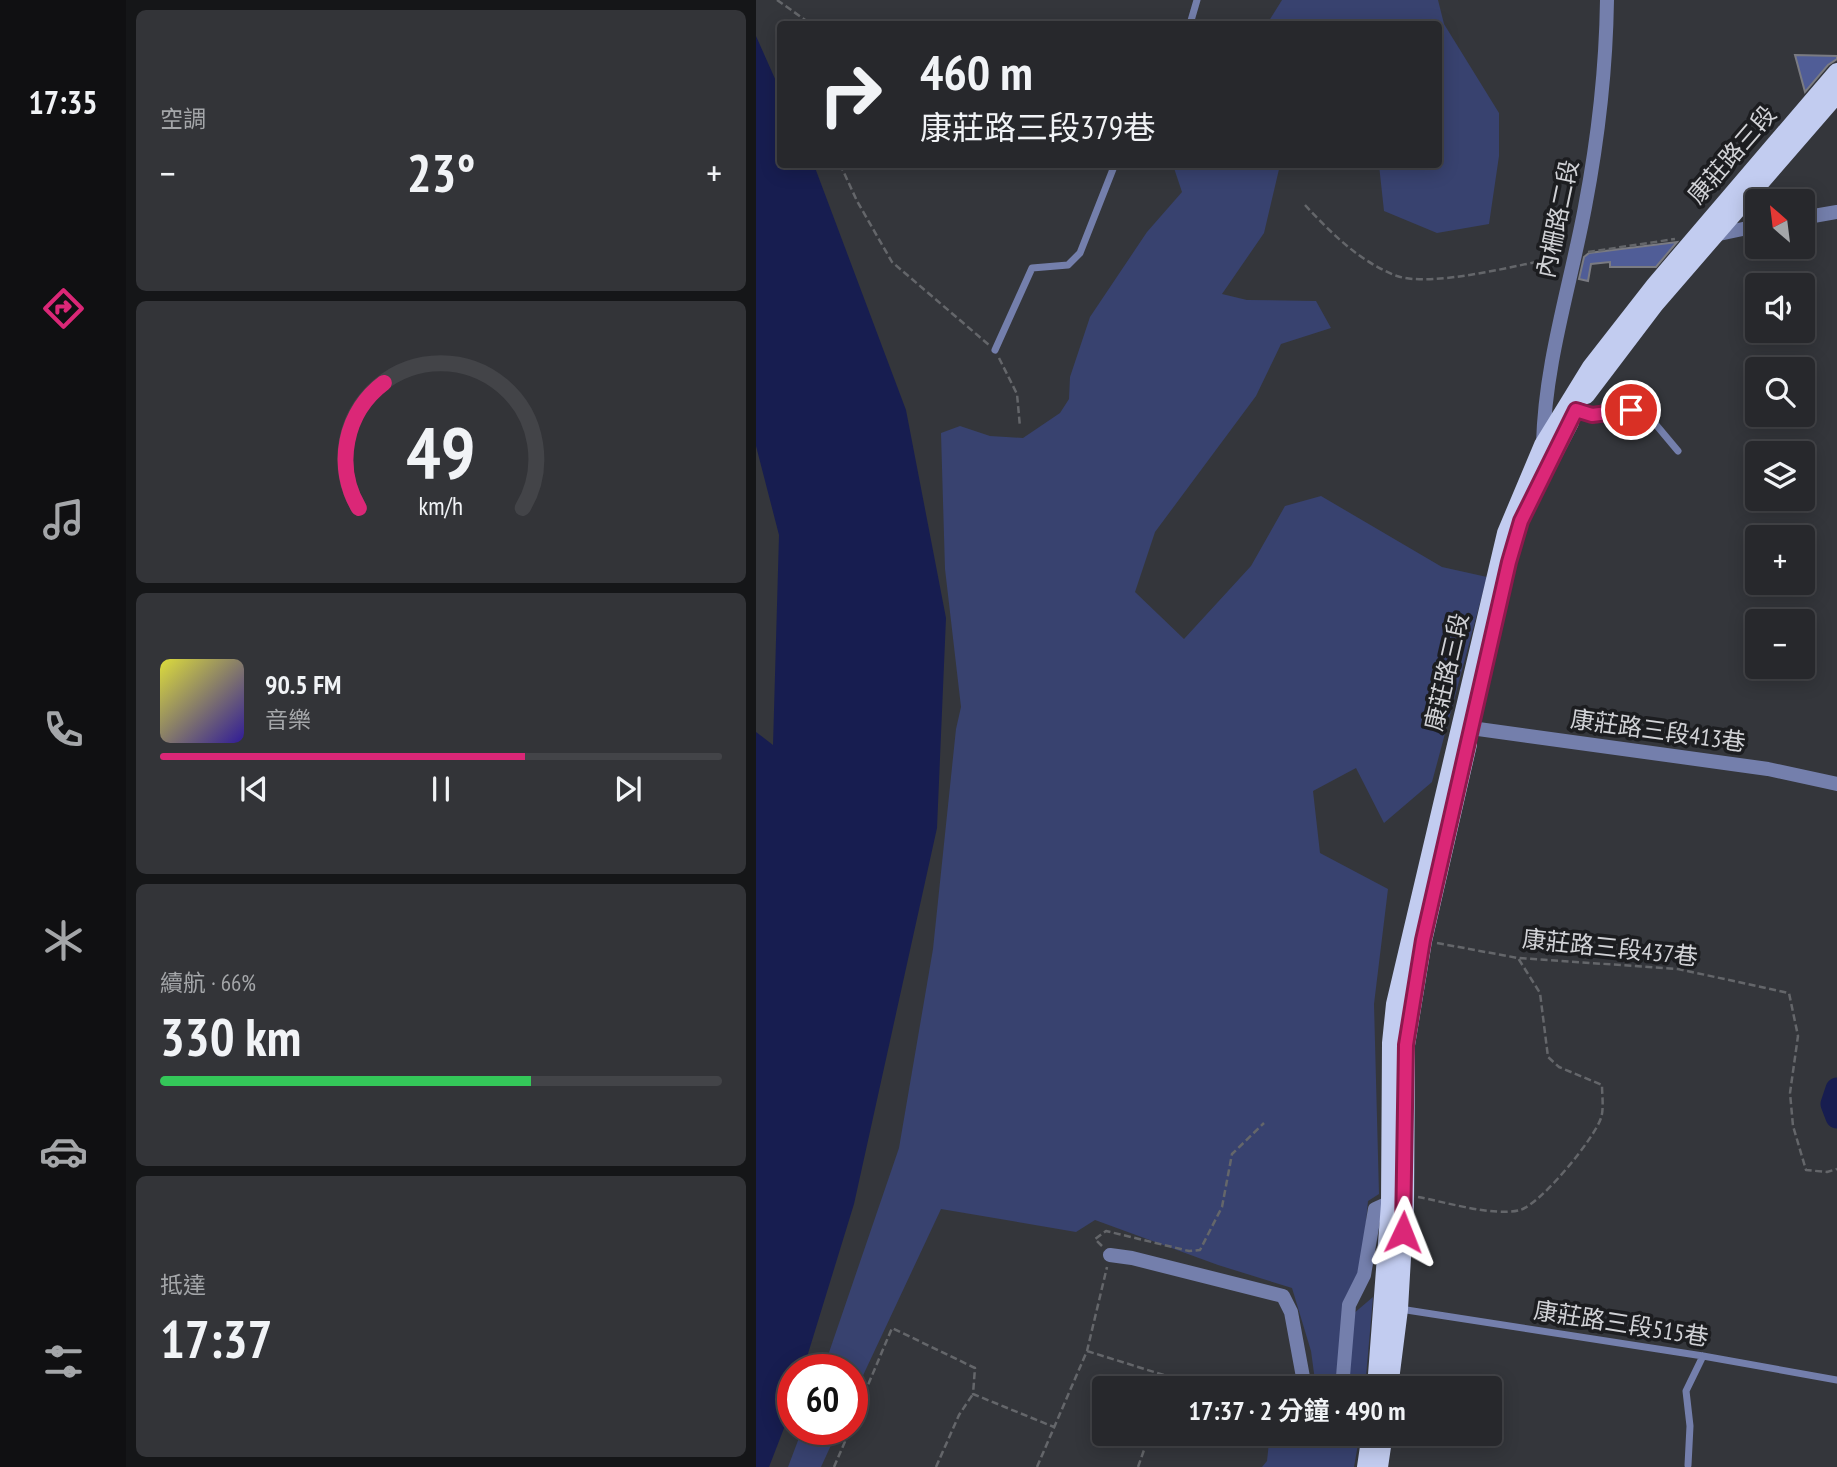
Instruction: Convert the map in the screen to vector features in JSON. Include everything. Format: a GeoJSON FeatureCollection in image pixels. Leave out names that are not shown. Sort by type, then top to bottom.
{"type":"FeatureCollection","features":[{"type":"Feature","properties":{"kind":"main road","name":"康莊路三段"},"geometry":{"type":"LineString","coordinates":[[1378,1376],[1397,1199],[1406,1045],[1423,940],[1521,521],[1591,367],[1695,236],[1837,72]]}},
{"type":"Feature","properties":{"kind":"main road","name":"康莊路三段"},"geometry":{"type":"LineString","coordinates":[[1391,1376],[1399,1309],[1391,1043],[1395,1004],[1506,533],[1543,445],[1656,304],[1837,94]]}},
{"type":"Feature","properties":{"kind":"main road"},"geometry":{"type":"LineString","coordinates":[[1366,1467],[1369,1446]]}},
{"type":"Feature","properties":{"kind":"main road"},"geometry":{"type":"LineString","coordinates":[[1379,1467],[1382,1446]]}},
{"type":"Feature","properties":{"kind":"street","name":"內柵路二段"},"geometry":{"type":"LineString","coordinates":[[1543,445],[1544,398],[1600,121],[1607,0]]}},
{"type":"Feature","properties":{"kind":"street"},"geometry":{"type":"LineString","coordinates":[[1815,216],[1837,212]]}},
{"type":"Feature","properties":{"kind":"street"},"geometry":{"type":"LineString","coordinates":[[1718,233],[1745,228]]}},
{"type":"Feature","properties":{"kind":"street","name":"康莊路三段413巷"},"geometry":{"type":"LineString","coordinates":[[1471,728],[1768,769],[1837,784]]}},
{"type":"Feature","properties":{"kind":"street"},"geometry":{"type":"LineString","coordinates":[[1343,1376],[1349,1305],[1364,1275],[1374,1209],[1397,1199]]}},
{"type":"Feature","properties":{"kind":"street"},"geometry":{"type":"LineString","coordinates":[[1110,1255],[1132,1258],[1283,1296],[1291,1312],[1303,1376]]}},
{"type":"Feature","properties":{"kind":"lane"},"geometry":{"type":"LineString","coordinates":[[1191,21],[1197,0]]}},
{"type":"Feature","properties":{"kind":"lane"},"geometry":{"type":"LineString","coordinates":[[995,350],[1032,268],[1068,264],[1080,253],[1113,168]]}},
{"type":"Feature","properties":{"kind":"lane"},"geometry":{"type":"LineString","coordinates":[[1571,409],[1592,415],[1631,410],[1647,414],[1678,451]]}},
{"type":"Feature","properties":{"kind":"lane","name":"康莊路三段515巷"},"geometry":{"type":"LineString","coordinates":[[1399,1309],[1703,1356],[1837,1380]]}},
{"type":"Feature","properties":{"kind":"lane"},"geometry":{"type":"LineString","coordinates":[[1688,1465],[1690,1426],[1686,1391],[1703,1356]]}},
{"type":"Feature","properties":{"kind":"path"},"geometry":{"type":"LineString","coordinates":[[777,0],[807,21]]}},
{"type":"Feature","properties":{"kind":"path"},"geometry":{"type":"LineString","coordinates":[[842,168],[857,201],[892,262],[995,350],[1017,394],[1020,427]]}},
{"type":"Feature","properties":{"kind":"path"},"geometry":{"type":"LineString","coordinates":[[1305,205],[1349,248],[1397,276],[1427,280],[1695,236]]}},
{"type":"Feature","properties":{"kind":"path","name":"康莊路三段437巷"},"geometry":{"type":"LineString","coordinates":[[1423,940],[1518,958],[1678,969],[1789,993],[1798,1036],[1790,1093],[1793,1126],[1802,1159],[1806,1170],[1827,1172],[1837,1168]]}},
{"type":"Feature","properties":{"kind":"path"},"geometry":{"type":"LineString","coordinates":[[1397,1199],[1520,1210],[1531,1204],[1563,1174],[1601,1118],[1602,1085],[1559,1067],[1548,1057],[1540,993],[1518,958]]}},
{"type":"Feature","properties":{"kind":"path"},"geometry":{"type":"LineString","coordinates":[[868,1385],[892,1328],[975,1368],[973,1394],[959,1415],[936,1467]]}},
{"type":"Feature","properties":{"kind":"path"},"geometry":{"type":"LineString","coordinates":[[1087,1351],[1167,1376]]}},
{"type":"Feature","properties":{"kind":"path"},"geometry":{"type":"LineString","coordinates":[[973,1394],[1054,1427],[1037,1467]]}},
{"type":"Feature","properties":{"kind":"path"},"geometry":{"type":"LineString","coordinates":[[834,1467],[844,1445]]}},
{"type":"Feature","properties":{"kind":"path"},"geometry":{"type":"LineString","coordinates":[[1138,1467],[1145,1446]]}},
{"type":"Feature","properties":{"kind":"shaded area"},"geometry":{"type":"Polygon","coordinates":[[[1282,0],[1438,0],[1444,24],[1499,113],[1499,156],[1489,224],[1437,233],[1384,211],[1379,168],[1442,168],[1442,21],[1269,21],[1282,0]]]}},
{"type":"Feature","properties":{"kind":"shaded area"},"geometry":{"type":"Polygon","coordinates":[[[756,36],[777,83],[777,168],[815,168],[906,410],[946,618],[937,828],[854,1204],[808,1354],[777,1354],[778,1445],[769,1467],[756,1467],[756,732],[773,745],[779,535],[756,446],[756,36]]]}},
{"type":"Feature","properties":{"kind":"shaded area"},"geometry":{"type":"Polygon","coordinates":[[[1174,168],[1279,168],[1264,233],[1222,294],[1247,300],[1316,301],[1331,328],[1281,344],[1256,396],[1155,532],[1135,592],[1184,639],[1251,566],[1285,506],[1321,496],[1442,567],[1487,577],[1432,782],[1384,823],[1356,768],[1313,791],[1320,853],[1388,889],[1374,1004],[1379,1194],[1368,1201],[1362,1265],[1345,1298],[1336,1376],[1314,1376],[1311,1351],[1292,1288],[1218,1265],[1095,1220],[1076,1232],[941,1209],[868,1365],[868,1354],[828,1354],[899,1148],[933,949],[956,729],[961,707],[945,569],[941,433],[960,426],[990,436],[1023,438],[1060,413],[1069,399],[1070,377],[1090,317],[1147,232],[1182,192],[1174,168]]]}},
{"type":"Feature","properties":{"kind":"shaded area"},"geometry":{"type":"Polygon","coordinates":[[[1373,1297],[1366,1376],[1350,1376],[1353,1314],[1373,1297]]]}},
{"type":"Feature","properties":{"kind":"shaded area"},"geometry":{"type":"Polygon","coordinates":[[[796,1445],[831,1445],[821,1467],[788,1467],[796,1445]]]}},
{"type":"Feature","properties":{"kind":"shaded area"},"geometry":{"type":"Polygon","coordinates":[[[1269,1446],[1358,1446],[1354,1467],[1262,1467],[1267,1461],[1269,1446]]]}},
{"type":"Feature","properties":{"kind":"building"},"geometry":{"type":"Polygon","coordinates":[[[1795,55],[1837,56],[1837,59],[1828,65],[1805,92],[1795,55]]]}},
{"type":"Feature","properties":{"kind":"building"},"geometry":{"type":"Polygon","coordinates":[[[1677,242],[1656,267],[1610,267],[1610,262],[1591,264],[1588,281],[1579,279],[1584,257],[1589,253],[1677,242]]]}},
{"type":"Feature","properties":{"kind":"waterway"},"geometry":{"type":"LineString","coordinates":[[1837,1089],[1832,1104],[1837,1117]]}},
{"type":"Feature","properties":{"kind":"route"},"geometry":{"type":"LineString","coordinates":[[1403,1232],[1406,1045],[1423,940],[1509,562],[1521,521],[1576,410],[1592,415],[1631,410]]}}]}
